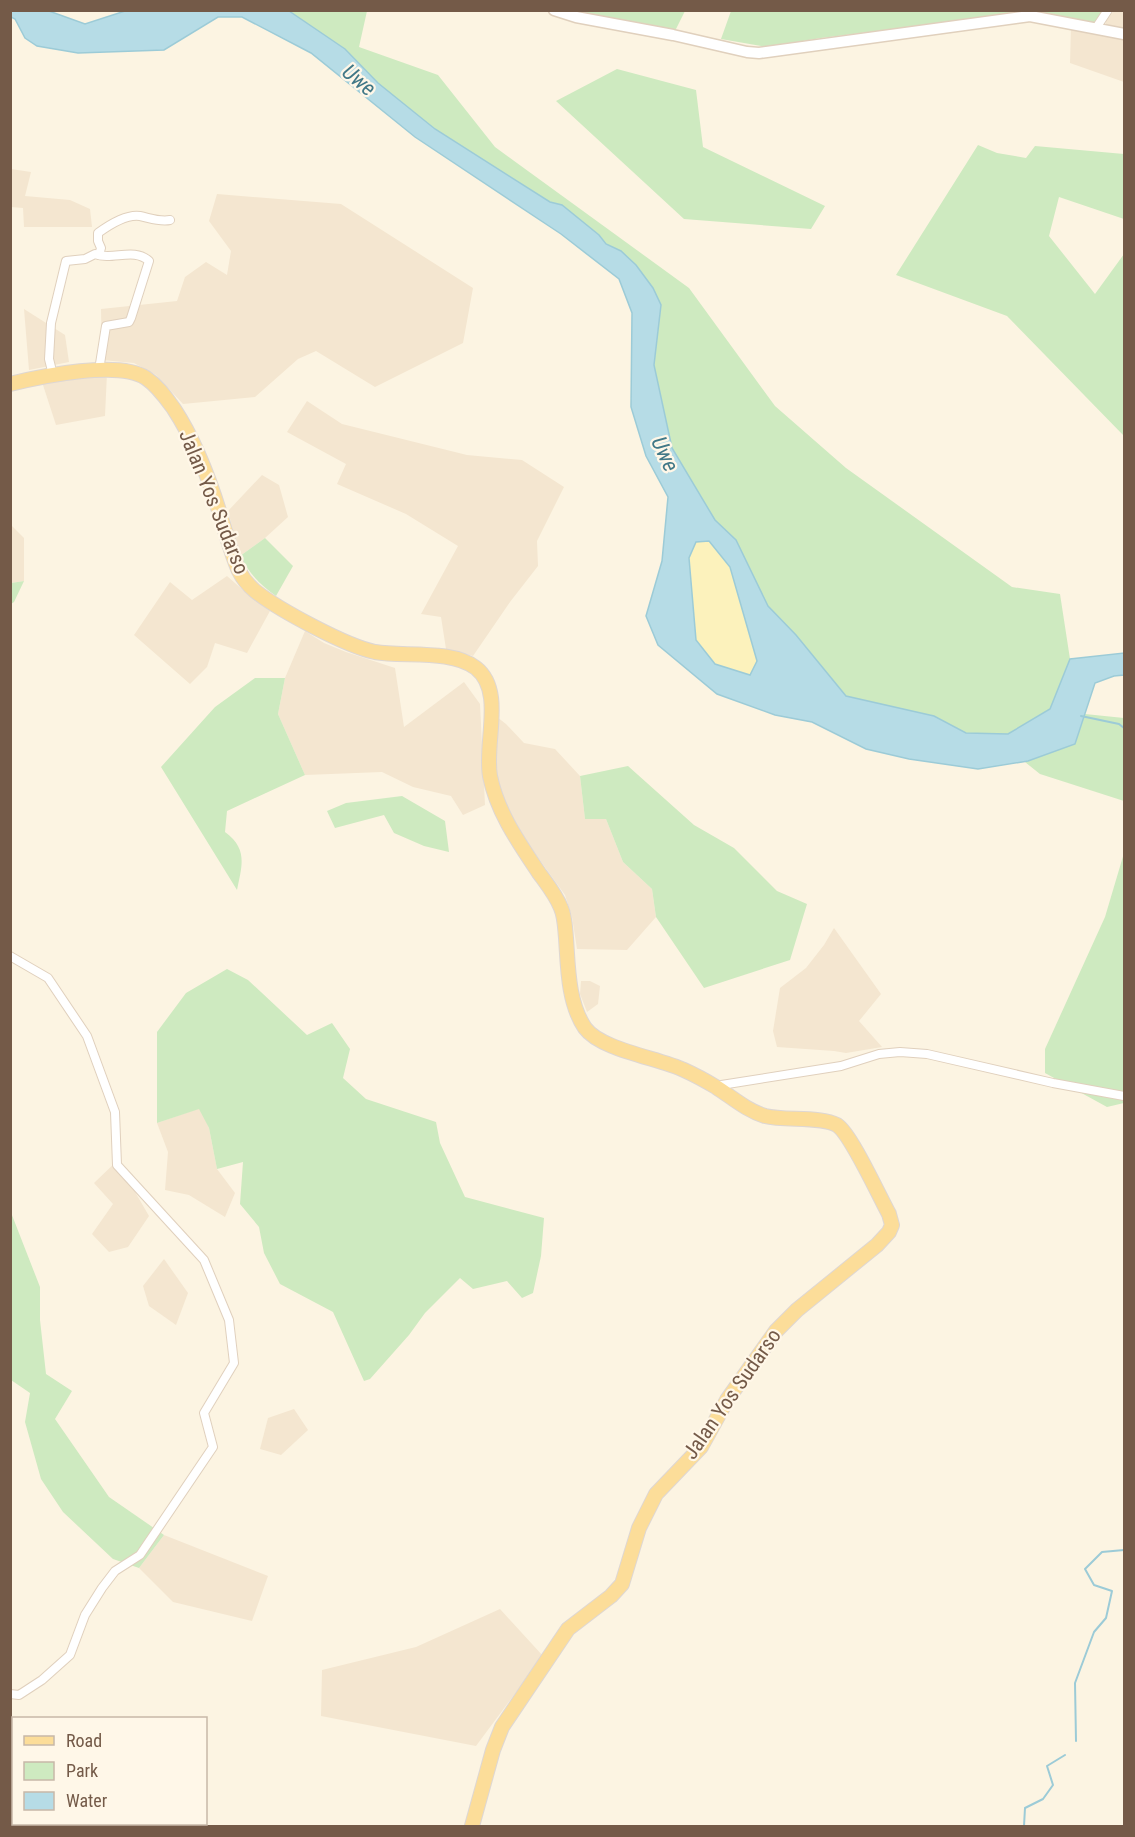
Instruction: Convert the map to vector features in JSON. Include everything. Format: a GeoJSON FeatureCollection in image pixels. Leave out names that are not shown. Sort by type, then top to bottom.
{"type":"FeatureCollection","features":[{"type":"Feature","properties":{"kind":"main road","name":"Jalan Yos Sudarso"},"geometry":{"type":"LineString","coordinates":[[10,384],[53,375],[99,370],[126,371],[146,378],[166,399],[193,442],[239,571],[245,581],[256,591],[298,617],[357,647],[376,652],[455,659],[474,666],[481,673],[491,691],[488,757],[496,797],[516,838],[562,909],[570,984],[576,1010],[587,1031],[602,1041],[682,1069],[715,1086],[741,1105],[759,1114],[782,1119],[826,1122],[839,1127],[849,1137],[889,1214],[892,1225],[877,1245],[784,1321],[727,1401],[701,1447],[656,1494],[639,1528],[622,1584],[611,1596],[568,1629],[502,1727],[493,1750],[472,1827]]}},
{"type":"Feature","properties":{"kind":"street"},"geometry":{"type":"LineString","coordinates":[[554,10],[576,17],[673,34],[759,53],[1024,17],[1125,33]]}},
{"type":"Feature","properties":{"kind":"street"},"geometry":{"type":"LineString","coordinates":[[1096,28],[1108,10]]}},
{"type":"Feature","properties":{"kind":"street"},"geometry":{"type":"LineString","coordinates":[[99,255],[101,248],[98,232],[115,223],[137,216],[170,220]]}},
{"type":"Feature","properties":{"kind":"street"},"geometry":{"type":"LineString","coordinates":[[53,375],[49,359],[51,323],[66,261],[85,259],[95,254],[103,257],[143,256],[149,261],[129,322],[106,326],[99,370]]}},
{"type":"Feature","properties":{"kind":"street"},"geometry":{"type":"LineString","coordinates":[[10,956],[48,978],[87,1036],[115,1112],[117,1165],[204,1260],[229,1320],[234,1363],[204,1413],[213,1447],[176,1505],[140,1555],[115,1571],[102,1588],[85,1615],[70,1655],[42,1680],[19,1695],[10,1694]]}},
{"type":"Feature","properties":{"kind":"street"},"geometry":{"type":"LineString","coordinates":[[715,1086],[841,1066],[879,1054],[900,1052],[927,1054],[1053,1083],[1125,1096]]}},
{"type":"Feature","properties":{"kind":"shaded area"},"geometry":{"type":"Polygon","coordinates":[[[1114,11],[1124,11],[1124,82],[1070,63],[1071,28],[1106,34],[1106,21],[1114,11]]]}},
{"type":"Feature","properties":{"kind":"shaded area"},"geometry":{"type":"Polygon","coordinates":[[[11,169],[31,172],[25,196],[70,200],[90,209],[92,227],[24,227],[23,208],[11,207],[11,169]]]}},
{"type":"Feature","properties":{"kind":"shaded area"},"geometry":{"type":"Polygon","coordinates":[[[217,194],[341,204],[473,288],[463,343],[375,387],[316,351],[298,359],[255,397],[183,404],[156,375],[134,363],[102,360],[101,309],[177,301],[185,277],[206,262],[227,275],[231,251],[209,221],[217,194]]]}},
{"type":"Feature","properties":{"kind":"shaded area"},"geometry":{"type":"Polygon","coordinates":[[[24,309],[65,335],[69,362],[29,370],[24,309]]]}},
{"type":"Feature","properties":{"kind":"shaded area"},"geometry":{"type":"Polygon","coordinates":[[[107,373],[105,416],[56,425],[42,382],[107,373]]]}},
{"type":"Feature","properties":{"kind":"shaded area"},"geometry":{"type":"Polygon","coordinates":[[[307,401],[342,424],[467,455],[522,460],[564,487],[537,541],[538,566],[473,656],[446,649],[441,617],[421,614],[458,546],[406,514],[337,484],[346,464],[287,432],[307,401]]]}},
{"type":"Feature","properties":{"kind":"shaded area"},"geometry":{"type":"Polygon","coordinates":[[[262,475],[279,485],[288,517],[240,556],[228,511],[262,475]]]}},
{"type":"Feature","properties":{"kind":"shaded area"},"geometry":{"type":"Polygon","coordinates":[[[11,525],[24,538],[24,581],[11,583],[11,525]]]}},
{"type":"Feature","properties":{"kind":"shaded area"},"geometry":{"type":"Polygon","coordinates":[[[227,576],[270,611],[247,653],[215,643],[207,667],[190,684],[134,635],[170,582],[192,600],[227,576]]]}},
{"type":"Feature","properties":{"kind":"shaded area"},"geometry":{"type":"Polygon","coordinates":[[[305,631],[324,643],[395,668],[404,727],[464,682],[480,704],[485,805],[463,815],[451,796],[413,787],[382,772],[305,775],[278,714],[285,678],[305,631]]]}},
{"type":"Feature","properties":{"kind":"shaded area"},"geometry":{"type":"Polygon","coordinates":[[[497,717],[524,743],[555,749],[580,776],[585,819],[606,819],[623,862],[652,889],[656,917],[627,950],[577,949],[572,917],[565,895],[529,845],[503,800],[493,758],[497,717]]]}},
{"type":"Feature","properties":{"kind":"shaded area"},"geometry":{"type":"Polygon","coordinates":[[[834,928],[881,994],[859,1021],[882,1047],[846,1053],[777,1047],[773,1031],[780,988],[806,968],[834,928]]]}},
{"type":"Feature","properties":{"kind":"shaded area"},"geometry":{"type":"Polygon","coordinates":[[[581,981],[590,981],[600,986],[598,1004],[587,1012],[580,994],[581,981]]]}},
{"type":"Feature","properties":{"kind":"shaded area"},"geometry":{"type":"Polygon","coordinates":[[[200,1108],[209,1128],[217,1169],[235,1193],[225,1217],[189,1195],[165,1190],[168,1152],[157,1123],[200,1108]]]}},
{"type":"Feature","properties":{"kind":"shaded area"},"geometry":{"type":"Polygon","coordinates":[[[117,1161],[149,1216],[128,1247],[109,1252],[92,1234],[113,1204],[94,1183],[117,1161]]]}},
{"type":"Feature","properties":{"kind":"shaded area"},"geometry":{"type":"Polygon","coordinates":[[[164,1259],[188,1293],[176,1325],[149,1306],[143,1286],[164,1259]]]}},
{"type":"Feature","properties":{"kind":"shaded area"},"geometry":{"type":"Polygon","coordinates":[[[294,1409],[308,1430],[281,1455],[260,1449],[268,1418],[294,1409]]]}},
{"type":"Feature","properties":{"kind":"shaded area"},"geometry":{"type":"Polygon","coordinates":[[[164,1535],[268,1576],[252,1621],[173,1602],[139,1568],[164,1535]]]}},
{"type":"Feature","properties":{"kind":"shaded area"},"geometry":{"type":"Polygon","coordinates":[[[500,1609],[543,1656],[476,1746],[321,1716],[322,1670],[416,1647],[500,1609]]]}},
{"type":"Feature","properties":{"kind":"green space"},"geometry":{"type":"Polygon","coordinates":[[[289,11],[367,11],[359,47],[438,75],[495,147],[689,288],[775,406],[846,468],[1012,587],[1060,594],[1070,659],[1050,709],[1008,734],[966,733],[934,716],[846,696],[796,635],[768,606],[736,540],[715,521],[672,448],[654,365],[661,305],[621,251],[606,244],[599,235],[562,205],[550,202],[435,129],[378,83],[345,49],[289,11]]]}},
{"type":"Feature","properties":{"kind":"green space"},"geometry":{"type":"Polygon","coordinates":[[[574,11],[685,11],[675,31],[574,11]]]}},
{"type":"Feature","properties":{"kind":"green space"},"geometry":{"type":"Polygon","coordinates":[[[731,11],[1104,11],[1097,26],[1007,15],[767,47],[721,39],[731,11]]]}},
{"type":"Feature","properties":{"kind":"green space"},"geometry":{"type":"Polygon","coordinates":[[[617,69],[696,90],[703,147],[825,206],[811,229],[684,219],[556,101],[617,69]]]}},
{"type":"Feature","properties":{"kind":"green space"},"geometry":{"type":"Polygon","coordinates":[[[978,145],[997,153],[1026,158],[1035,146],[1124,154],[1124,219],[1059,197],[1049,236],[1095,294],[1124,254],[1124,436],[1007,316],[896,275],[978,145]]]}},
{"type":"Feature","properties":{"kind":"green space"},"geometry":{"type":"Polygon","coordinates":[[[265,538],[293,566],[276,596],[255,578],[240,556],[265,538]]]}},
{"type":"Feature","properties":{"kind":"green space"},"geometry":{"type":"Polygon","coordinates":[[[24,581],[14,602],[11,604],[11,583],[24,581]]]}},
{"type":"Feature","properties":{"kind":"green space"},"geometry":{"type":"Polygon","coordinates":[[[255,678],[285,678],[278,714],[305,775],[227,811],[225,832],[237,845],[242,858],[237,890],[161,767],[215,707],[255,678]]]}},
{"type":"Feature","properties":{"kind":"green space"},"geometry":{"type":"Polygon","coordinates":[[[1085,714],[1124,718],[1124,801],[1040,774],[1025,762],[1075,744],[1085,714]]]}},
{"type":"Feature","properties":{"kind":"green space"},"geometry":{"type":"Polygon","coordinates":[[[628,766],[694,825],[734,848],[777,891],[807,904],[790,960],[704,988],[656,917],[652,889],[623,862],[606,819],[585,819],[580,776],[628,766]]]}},
{"type":"Feature","properties":{"kind":"green space"},"geometry":{"type":"Polygon","coordinates":[[[402,796],[445,821],[449,852],[424,846],[394,833],[384,815],[335,828],[327,811],[346,803],[402,796]]]}},
{"type":"Feature","properties":{"kind":"green space"},"geometry":{"type":"Polygon","coordinates":[[[1124,853],[1124,1103],[1107,1107],[1045,1073],[1045,1049],[1105,917],[1124,853]]]}},
{"type":"Feature","properties":{"kind":"green space"},"geometry":{"type":"Polygon","coordinates":[[[227,969],[248,980],[307,1035],[332,1023],[350,1049],[343,1078],[366,1099],[436,1122],[440,1143],[465,1197],[544,1218],[541,1256],[533,1293],[522,1298],[507,1281],[473,1289],[460,1278],[425,1313],[370,1379],[364,1381],[333,1312],[280,1284],[264,1253],[259,1227],[240,1204],[243,1162],[217,1169],[209,1128],[199,1109],[157,1123],[157,1032],[186,993],[227,969]]]}},
{"type":"Feature","properties":{"kind":"green space"},"geometry":{"type":"Polygon","coordinates":[[[10,1210],[40,1287],[40,1320],[46,1374],[72,1391],[55,1419],[109,1497],[164,1535],[139,1568],[113,1559],[63,1512],[41,1479],[25,1422],[30,1393],[11,1380],[10,1210]]]}},
{"type":"Feature","properties":{"kind":"sand"},"geometry":{"type":"Polygon","coordinates":[[[709,541],[730,567],[757,661],[750,675],[715,664],[696,640],[689,558],[696,542],[709,541]]]}},
{"type":"Feature","properties":{"kind":"water","name":"Uwe"},"geometry":{"type":"Polygon","coordinates":[[[10,11],[49,11],[85,24],[125,11],[289,11],[345,49],[378,83],[435,129],[550,202],[562,205],[599,235],[606,244],[621,251],[636,265],[653,288],[661,305],[654,365],[672,448],[715,520],[736,540],[768,606],[796,635],[846,696],[934,716],[966,733],[1008,734],[1050,709],[1070,659],[1124,653],[1124,675],[1095,683],[1075,744],[1028,761],[978,769],[909,759],[866,749],[812,722],[775,715],[717,694],[658,645],[646,616],[662,561],[668,497],[646,456],[631,407],[632,313],[619,279],[561,234],[415,137],[311,53],[242,17],[218,17],[164,50],[78,53],[37,46],[25,38],[15,19],[11,17],[10,11]],[[709,541],[696,542],[689,558],[696,640],[715,664],[750,675],[757,661],[730,567],[709,541]]]}},
{"type":"Feature","properties":{"kind":"waterway"},"geometry":{"type":"LineString","coordinates":[[1081,716],[1119,724],[1124,728]]}},
{"type":"Feature","properties":{"kind":"waterway"},"geometry":{"type":"LineString","coordinates":[[1076,1741],[1075,1683],[1094,1632],[1106,1618],[1112,1591],[1094,1585],[1085,1569],[1102,1552],[1124,1550]]}},
{"type":"Feature","properties":{"kind":"waterway"},"geometry":{"type":"LineString","coordinates":[[1024,1826],[1025,1808],[1043,1799],[1053,1785],[1047,1766],[1065,1755]]}}]}
